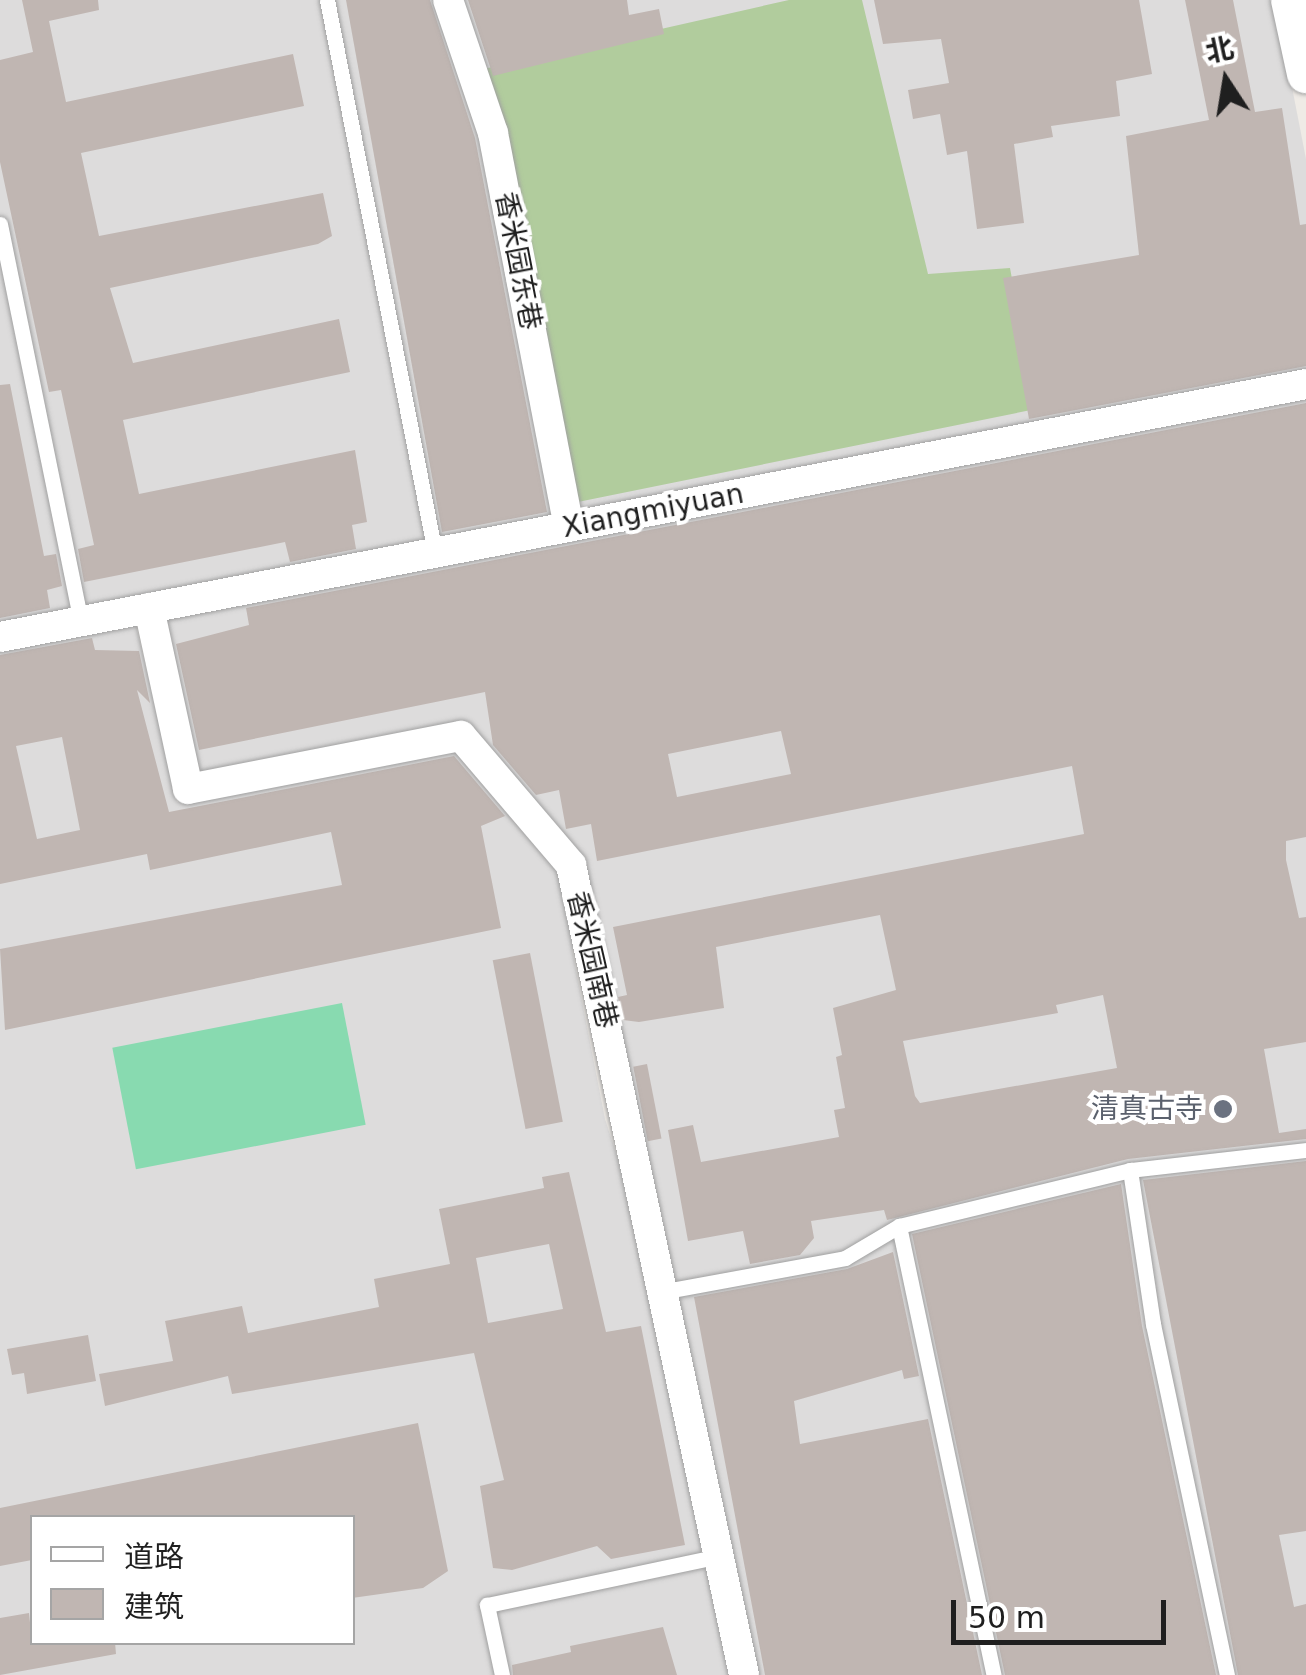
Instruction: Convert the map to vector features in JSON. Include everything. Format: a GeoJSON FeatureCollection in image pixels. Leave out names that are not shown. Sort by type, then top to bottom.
{"type":"FeatureCollection","features":[{"type":"Feature","properties":{"kind":"street","name":"香米园东巷"},"geometry":{"type":"LineString","coordinates":[[448,0],[493,133],[569,527]]}},
{"type":"Feature","properties":{"kind":"street"},"geometry":{"type":"LineString","coordinates":[[1290,0],[1306,74]]}},
{"type":"Feature","properties":{"kind":"street","name":"Xiangmiyuan"},"geometry":{"type":"LineString","coordinates":[[0,637],[1306,384]]}},
{"type":"Feature","properties":{"kind":"street","name":"香米园南巷"},"geometry":{"type":"LineString","coordinates":[[149,608],[188,789],[461,736],[571,865],[666,1291],[744,1675]]}},
{"type":"Feature","properties":{"kind":"lane"},"geometry":{"type":"LineString","coordinates":[[327,0],[436,553]]}},
{"type":"Feature","properties":{"kind":"lane"},"geometry":{"type":"LineString","coordinates":[[0,224],[81,622]]}},
{"type":"Feature","properties":{"kind":"lane"},"geometry":{"type":"LineString","coordinates":[[666,1291],[845,1258],[899,1226],[1130,1170],[1306,1150]]}},
{"type":"Feature","properties":{"kind":"lane"},"geometry":{"type":"LineString","coordinates":[[1130,1170],[1152,1324],[1227,1675]]}},
{"type":"Feature","properties":{"kind":"lane"},"geometry":{"type":"LineString","coordinates":[[899,1226],[994,1675]]}},
{"type":"Feature","properties":{"kind":"lane"},"geometry":{"type":"LineString","coordinates":[[502,1675],[487,1605],[720,1556]]}},
{"type":"Feature","properties":{"kind":"shaded area"},"geometry":{"type":"Polygon","coordinates":[[[0,0],[1275,0],[1306,159],[1306,380],[0,628],[0,0]]]}},
{"type":"Feature","properties":{"kind":"shaded area"},"geometry":{"type":"Polygon","coordinates":[[[1306,384],[1306,1675],[748,1675],[587,932],[572,950],[605,1119],[630,1196],[737,1675],[0,1675],[0,645],[135,621],[177,802],[461,740],[573,864],[461,736],[188,789],[149,608],[1306,384]]]}},
{"type":"Feature","properties":{"kind":"green space"},"geometry":{"type":"Polygon","coordinates":[[[789,0],[862,0],[928,274],[1010,268],[1036,409],[563,505],[539,289],[484,69],[789,0]]]}},
{"type":"Feature","properties":{"kind":"green space"},"geometry":{"type":"Polygon","coordinates":[[[342,1003],[366,1125],[136,1169],[112,1048],[342,1003]]]}},
{"type":"Feature","properties":{"kind":"building"},"geometry":{"type":"Polygon","coordinates":[[[22,0],[98,0],[99,10],[49,21],[66,102],[293,54],[304,106],[81,153],[99,236],[323,193],[332,236],[318,244],[110,288],[133,363],[339,319],[350,372],[123,420],[139,494],[355,450],[367,522],[352,525],[356,549],[290,562],[285,542],[84,582],[78,549],[94,545],[61,390],[49,392],[0,162],[0,60],[33,52],[22,0]]]}},
{"type":"Feature","properties":{"kind":"building"},"geometry":{"type":"Polygon","coordinates":[[[346,0],[430,0],[475,138],[547,512],[442,532],[346,0]]]}},
{"type":"Feature","properties":{"kind":"building"},"geometry":{"type":"Polygon","coordinates":[[[468,0],[627,0],[629,15],[659,9],[664,34],[493,76],[468,0]]]}},
{"type":"Feature","properties":{"kind":"building"},"geometry":{"type":"Polygon","coordinates":[[[874,0],[1139,0],[1152,74],[1116,81],[1120,116],[1051,126],[1053,137],[1014,144],[1024,223],[977,229],[967,151],[947,155],[940,114],[913,119],[908,90],[949,83],[941,39],[883,44],[874,0]]]}},
{"type":"Feature","properties":{"kind":"building"},"geometry":{"type":"Polygon","coordinates":[[[1185,0],[1233,0],[1255,112],[1282,108],[1300,225],[1306,224],[1306,366],[1029,419],[1003,278],[1139,255],[1126,136],[1209,120],[1185,0]]]}},
{"type":"Feature","properties":{"kind":"building"},"geometry":{"type":"Polygon","coordinates":[[[10,384],[44,556],[56,554],[62,586],[47,590],[50,608],[0,618],[0,385],[10,384]]]}},
{"type":"Feature","properties":{"kind":"building"},"geometry":{"type":"Polygon","coordinates":[[[1306,403],[1306,837],[1286,841],[1286,860],[1299,918],[1306,917],[1306,1042],[1264,1049],[1279,1133],[1306,1129],[1306,1139],[1128,1159],[887,1220],[884,1210],[811,1221],[814,1238],[800,1255],[750,1264],[743,1231],[688,1241],[668,1130],[693,1125],[701,1162],[839,1137],[834,1110],[845,1108],[836,1057],[842,1055],[833,1008],[896,990],[880,915],[716,947],[724,1008],[639,1022],[623,1020],[618,997],[627,995],[613,927],[1084,834],[1072,766],[597,861],[591,824],[566,829],[559,790],[536,795],[493,745],[485,692],[199,750],[176,644],[249,625],[246,608],[1306,403]],[[781,731],[668,754],[677,797],[791,774],[781,731]],[[1103,995],[1056,1005],[1058,1013],[903,1041],[915,1096],[920,1103],[1117,1068],[1103,995]]]}},
{"type":"Feature","properties":{"kind":"building"},"geometry":{"type":"Polygon","coordinates":[[[92,638],[95,650],[139,651],[150,703],[137,690],[169,812],[454,756],[505,816],[481,826],[501,928],[5,1030],[0,949],[342,885],[331,832],[150,870],[147,854],[0,884],[0,655],[92,638]],[[62,737],[16,746],[37,839],[80,830],[62,737]]]}},
{"type":"Feature","properties":{"kind":"building"},"geometry":{"type":"Polygon","coordinates":[[[530,953],[563,1122],[526,1129],[493,960],[530,953]]]}},
{"type":"Feature","properties":{"kind":"building"},"geometry":{"type":"Polygon","coordinates":[[[647,1064],[662,1139],[648,1141],[633,1067],[647,1064]]]}},
{"type":"Feature","properties":{"kind":"building"},"geometry":{"type":"Polygon","coordinates":[[[1306,1161],[1306,1531],[1279,1535],[1294,1607],[1306,1604],[1306,1675],[1238,1675],[1143,1180],[1306,1161]]]}},
{"type":"Feature","properties":{"kind":"building"},"geometry":{"type":"Polygon","coordinates":[[[569,1172],[606,1332],[641,1326],[685,1545],[611,1559],[597,1546],[512,1570],[493,1568],[480,1486],[504,1480],[474,1353],[232,1394],[228,1376],[105,1406],[99,1374],[173,1361],[165,1321],[242,1306],[248,1333],[379,1307],[374,1279],[450,1264],[439,1209],[544,1188],[542,1177],[569,1172]],[[549,1244],[476,1258],[488,1323],[563,1309],[549,1244]]]}},
{"type":"Feature","properties":{"kind":"building"},"geometry":{"type":"Polygon","coordinates":[[[1121,1184],[1142,1326],[1216,1675],[1005,1675],[912,1234],[1121,1184]]]}},
{"type":"Feature","properties":{"kind":"building"},"geometry":{"type":"Polygon","coordinates":[[[893,1252],[919,1376],[904,1379],[902,1370],[794,1401],[800,1444],[928,1419],[982,1675],[765,1675],[694,1297],[847,1269],[893,1252]]]}},
{"type":"Feature","properties":{"kind":"building"},"geometry":{"type":"Polygon","coordinates":[[[88,1335],[96,1381],[27,1394],[24,1373],[12,1375],[7,1349],[88,1335]]]}},
{"type":"Feature","properties":{"kind":"building"},"geometry":{"type":"Polygon","coordinates":[[[418,1423],[448,1571],[423,1588],[355,1598],[355,1515],[30,1515],[30,1560],[0,1566],[0,1508],[418,1423]]]}},
{"type":"Feature","properties":{"kind":"building"},"geometry":{"type":"Polygon","coordinates":[[[29,1613],[30,1645],[115,1645],[116,1654],[0,1675],[0,1618],[29,1613]]]}},
{"type":"Feature","properties":{"kind":"building"},"geometry":{"type":"Polygon","coordinates":[[[663,1627],[677,1675],[513,1675],[512,1665],[571,1652],[570,1646],[663,1627]]]}},
{"type":"Feature","properties":{"kind":"place","name":"清真古寺"},"geometry":{"type":"Point","coordinates":[1223,1109]}}]}
